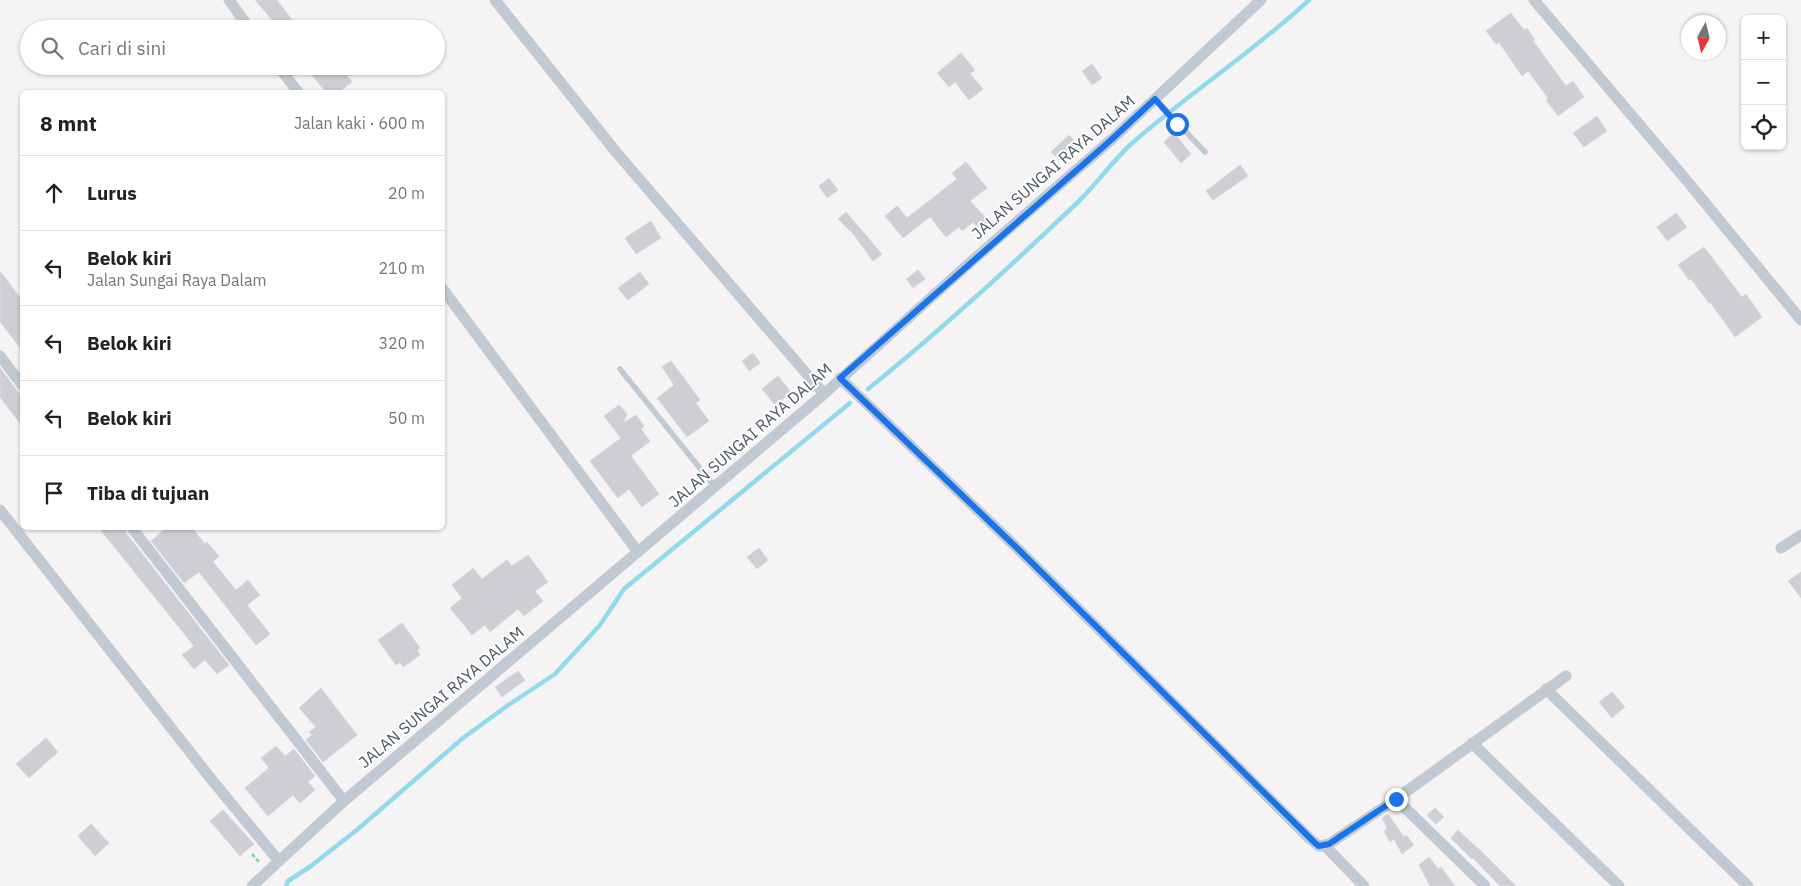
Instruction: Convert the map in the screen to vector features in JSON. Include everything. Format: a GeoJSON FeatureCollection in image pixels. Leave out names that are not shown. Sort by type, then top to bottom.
{"type":"FeatureCollection","features":[{"type":"Feature","properties":{"kind":"street"},"geometry":{"type":"LineString","coordinates":[[229,0],[243,20]]}},
{"type":"Feature","properties":{"kind":"street"},"geometry":{"type":"LineString","coordinates":[[495,0],[616,152],[824,394]]}},
{"type":"Feature","properties":{"kind":"street","name":"JALAN SUNGAI RAYA DALAM"},"geometry":{"type":"LineString","coordinates":[[252,886],[344,801],[824,394],[1111,140],[1261,0]]}},
{"type":"Feature","properties":{"kind":"street"},"geometry":{"type":"LineString","coordinates":[[1534,0],[1688,182],[1801,320]]}},
{"type":"Feature","properties":{"kind":"street"},"geometry":{"type":"LineString","coordinates":[[285,75],[296,90]]}},
{"type":"Feature","properties":{"kind":"street"},"geometry":{"type":"LineString","coordinates":[[445,292],[638,552]]}},
{"type":"Feature","properties":{"kind":"street"},"geometry":{"type":"LineString","coordinates":[[0,356],[20,382]]}},
{"type":"Feature","properties":{"kind":"street"},"geometry":{"type":"LineString","coordinates":[[840,378],[1010,541],[1319,846],[1325,846],[1396,799],[1566,676]]}},
{"type":"Feature","properties":{"kind":"street"},"geometry":{"type":"LineString","coordinates":[[0,510],[206,772],[278,860]]}},
{"type":"Feature","properties":{"kind":"street"},"geometry":{"type":"LineString","coordinates":[[134,530],[344,801]]}},
{"type":"Feature","properties":{"kind":"street"},"geometry":{"type":"LineString","coordinates":[[1781,548],[1801,535]]}},
{"type":"Feature","properties":{"kind":"street"},"geometry":{"type":"LineString","coordinates":[[1546,689],[1748,886]]}},
{"type":"Feature","properties":{"kind":"street"},"geometry":{"type":"LineString","coordinates":[[1472,743],[1619,886]]}},
{"type":"Feature","properties":{"kind":"street"},"geometry":{"type":"LineString","coordinates":[[1396,799],[1485,886]]}},
{"type":"Feature","properties":{"kind":"street"},"geometry":{"type":"LineString","coordinates":[[1325,846],[1364,886]]}},
{"type":"Feature","properties":{"kind":"lane"},"geometry":{"type":"LineString","coordinates":[[1155,99],[1205,152]]}},
{"type":"Feature","properties":{"kind":"lane"},"geometry":{"type":"LineString","coordinates":[[620,369],[715,487]]}},
{"type":"Feature","properties":{"kind":"building"},"geometry":{"type":"Polygon","coordinates":[[[255,0],[277,0],[292,20],[272,20],[255,0]]]}},
{"type":"Feature","properties":{"kind":"building"},"geometry":{"type":"Polygon","coordinates":[[[1511,13],[1524,30],[1527,28],[1535,40],[1533,41],[1566,86],[1573,81],[1584,97],[1558,116],[1546,100],[1548,98],[1528,71],[1522,76],[1499,42],[1496,44],[1486,31],[1511,13]]]}},
{"type":"Feature","properties":{"kind":"building"},"geometry":{"type":"Polygon","coordinates":[[[961,53],[975,70],[970,74],[983,89],[969,100],[955,82],[949,87],[937,73],[961,53]]]}},
{"type":"Feature","properties":{"kind":"building"},"geometry":{"type":"Polygon","coordinates":[[[1092,64],[1102,78],[1092,85],[1082,71],[1092,64]]]}},
{"type":"Feature","properties":{"kind":"building"},"geometry":{"type":"Polygon","coordinates":[[[312,75],[347,75],[352,82],[341,90],[324,90],[312,75]]]}},
{"type":"Feature","properties":{"kind":"building"},"geometry":{"type":"Polygon","coordinates":[[[1597,116],[1607,131],[1584,147],[1573,133],[1597,116]]]}},
{"type":"Feature","properties":{"kind":"building"},"geometry":{"type":"Polygon","coordinates":[[[1174,133],[1191,154],[1181,163],[1164,142],[1174,133]]]}},
{"type":"Feature","properties":{"kind":"building"},"geometry":{"type":"Polygon","coordinates":[[[1069,135],[1077,143],[1059,160],[1051,152],[1069,135]]]}},
{"type":"Feature","properties":{"kind":"building"},"geometry":{"type":"Polygon","coordinates":[[[966,162],[987,188],[970,201],[989,221],[979,229],[973,222],[962,231],[959,227],[946,237],[930,217],[903,238],[885,216],[897,206],[907,218],[957,179],[952,173],[966,162]]]}},
{"type":"Feature","properties":{"kind":"building"},"geometry":{"type":"Polygon","coordinates":[[[1240,165],[1248,176],[1213,200],[1206,191],[1240,165]]]}},
{"type":"Feature","properties":{"kind":"building"},"geometry":{"type":"Polygon","coordinates":[[[829,178],[838,190],[827,198],[819,186],[829,178]]]}},
{"type":"Feature","properties":{"kind":"building"},"geometry":{"type":"Polygon","coordinates":[[[846,212],[882,254],[873,261],[854,235],[838,219],[846,212]]]}},
{"type":"Feature","properties":{"kind":"building"},"geometry":{"type":"Polygon","coordinates":[[[1676,213],[1687,227],[1667,241],[1657,227],[1676,213]]]}},
{"type":"Feature","properties":{"kind":"building"},"geometry":{"type":"Polygon","coordinates":[[[651,221],[661,238],[636,254],[625,238],[651,221]]]}},
{"type":"Feature","properties":{"kind":"building"},"geometry":{"type":"Polygon","coordinates":[[[1704,247],[1742,297],[1746,294],[1762,317],[1735,337],[1710,302],[1678,265],[1704,247]]]}},
{"type":"Feature","properties":{"kind":"building"},"geometry":{"type":"Polygon","coordinates":[[[918,270],[925,279],[913,288],[906,279],[918,270]]]}},
{"type":"Feature","properties":{"kind":"building"},"geometry":{"type":"Polygon","coordinates":[[[0,271],[20,297],[20,347],[0,322],[0,271]]]}},
{"type":"Feature","properties":{"kind":"building"},"geometry":{"type":"Polygon","coordinates":[[[640,272],[649,284],[628,300],[618,288],[640,272]]]}},
{"type":"Feature","properties":{"kind":"building"},"geometry":{"type":"Polygon","coordinates":[[[753,353],[760,363],[749,371],[742,361],[753,353]]]}},
{"type":"Feature","properties":{"kind":"building"},"geometry":{"type":"Polygon","coordinates":[[[671,361],[700,400],[696,403],[709,421],[687,437],[657,398],[674,385],[662,367],[671,361]]]}},
{"type":"Feature","properties":{"kind":"building"},"geometry":{"type":"Polygon","coordinates":[[[0,368],[20,394],[20,423],[0,397],[0,368]]]}},
{"type":"Feature","properties":{"kind":"building"},"geometry":{"type":"Polygon","coordinates":[[[778,376],[791,392],[775,405],[762,389],[778,376]]]}},
{"type":"Feature","properties":{"kind":"building"},"geometry":{"type":"Polygon","coordinates":[[[619,405],[627,414],[623,423],[636,415],[644,426],[641,429],[650,441],[631,456],[659,494],[642,507],[629,489],[618,498],[590,461],[621,438],[604,416],[619,405]]]}},
{"type":"Feature","properties":{"kind":"building"},"geometry":{"type":"Polygon","coordinates":[[[101,530],[125,530],[229,665],[217,674],[205,660],[194,669],[182,655],[194,646],[101,530]]]}},
{"type":"Feature","properties":{"kind":"building"},"geometry":{"type":"Polygon","coordinates":[[[164,530],[194,530],[205,544],[207,542],[219,556],[213,562],[236,590],[248,580],[260,595],[247,605],[270,634],[256,645],[199,572],[184,583],[151,541],[164,530]]]}},
{"type":"Feature","properties":{"kind":"building"},"geometry":{"type":"Polygon","coordinates":[[[759,548],[768,560],[757,569],[747,557],[759,548]]]}},
{"type":"Feature","properties":{"kind":"building"},"geometry":{"type":"Polygon","coordinates":[[[528,555],[548,582],[535,591],[543,601],[524,616],[518,609],[490,632],[485,625],[472,635],[450,608],[462,598],[452,585],[473,568],[482,579],[507,560],[512,566],[528,555]]]}},
{"type":"Feature","properties":{"kind":"building"},"geometry":{"type":"Polygon","coordinates":[[[1801,572],[1801,598],[1788,581],[1801,572]]]}},
{"type":"Feature","properties":{"kind":"building"},"geometry":{"type":"Polygon","coordinates":[[[402,623],[420,648],[417,650],[420,655],[403,667],[400,662],[396,665],[378,640],[402,623]]]}},
{"type":"Feature","properties":{"kind":"building"},"geometry":{"type":"Polygon","coordinates":[[[518,671],[525,680],[502,697],[495,687],[518,671]]]}},
{"type":"Feature","properties":{"kind":"building"},"geometry":{"type":"Polygon","coordinates":[[[321,688],[357,735],[323,762],[306,740],[312,735],[309,732],[316,727],[299,708],[321,688]]]}},
{"type":"Feature","properties":{"kind":"building"},"geometry":{"type":"Polygon","coordinates":[[[1612,692],[1625,707],[1612,718],[1599,702],[1612,692]]]}},
{"type":"Feature","properties":{"kind":"building"},"geometry":{"type":"Polygon","coordinates":[[[46,738],[58,752],[29,778],[16,764],[46,738]]]}},
{"type":"Feature","properties":{"kind":"building"},"geometry":{"type":"Polygon","coordinates":[[[276,746],[285,756],[294,749],[315,776],[308,782],[315,790],[300,803],[293,795],[268,816],[245,788],[269,768],[261,758],[276,746]]]}},
{"type":"Feature","properties":{"kind":"building"},"geometry":{"type":"Polygon","coordinates":[[[1435,808],[1444,817],[1436,824],[1427,815],[1435,808]]]}},
{"type":"Feature","properties":{"kind":"building"},"geometry":{"type":"Polygon","coordinates":[[[223,810],[254,844],[240,856],[210,821],[223,810]]]}},
{"type":"Feature","properties":{"kind":"building"},"geometry":{"type":"Polygon","coordinates":[[[1388,814],[1404,837],[1406,835],[1414,845],[1402,854],[1394,839],[1390,842],[1384,831],[1387,828],[1382,818],[1388,814]]]}},
{"type":"Feature","properties":{"kind":"building"},"geometry":{"type":"Polygon","coordinates":[[[91,824],[109,843],[95,856],[78,836],[91,824]]]}},
{"type":"Feature","properties":{"kind":"building"},"geometry":{"type":"Polygon","coordinates":[[[1458,830],[1516,886],[1500,886],[1472,859],[1451,838],[1458,830]]]}},
{"type":"Feature","properties":{"kind":"building"},"geometry":{"type":"Polygon","coordinates":[[[1429,857],[1438,869],[1441,867],[1455,886],[1430,886],[1419,865],[1429,857]]]}},
{"type":"Feature","properties":{"kind":"waterway"},"geometry":{"type":"LineString","coordinates":[[868,389],[949,321],[1028,250],[1079,201],[1130,145],[1266,37],[1309,0]]}},
{"type":"Feature","properties":{"kind":"waterway"},"geometry":{"type":"LineString","coordinates":[[286,886],[288,881],[311,866],[358,829],[463,738],[555,674],[600,625],[624,589],[850,403]]}},
{"type":"Feature","properties":{"kind":"route"},"geometry":{"type":"LineString","coordinates":[[1177,124],[1155,99],[1111,140],[840,378],[1017,548],[1315,843],[1319,846],[1329,844],[1396,799]]}}]}
